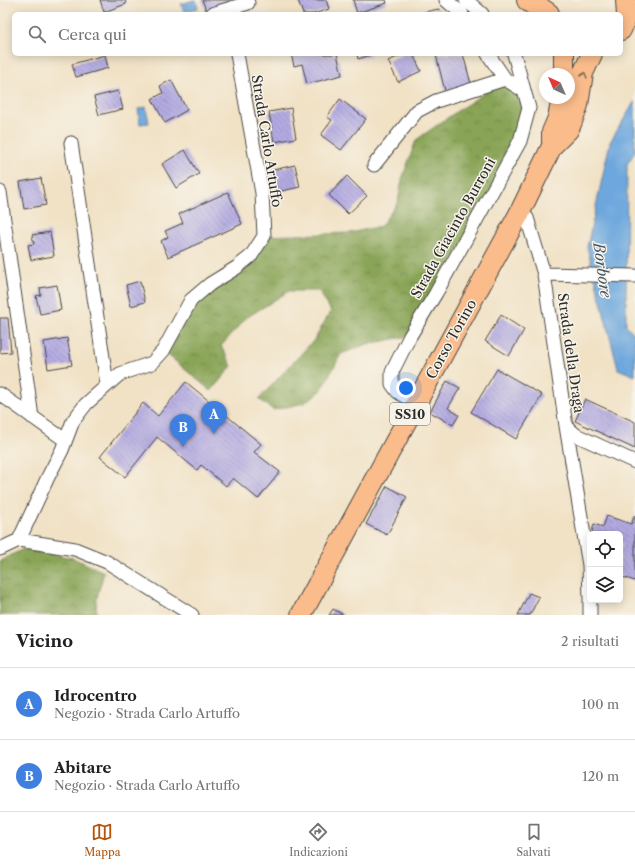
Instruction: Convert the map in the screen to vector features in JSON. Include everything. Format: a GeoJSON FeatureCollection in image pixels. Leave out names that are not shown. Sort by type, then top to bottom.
{"type":"FeatureCollection","features":[{"type":"Feature","properties":{"kind":"highway"},"geometry":{"type":"LineString","coordinates":[[528,0],[545,12]]}},
{"type":"Feature","properties":{"kind":"main road"},"geometry":{"type":"LineString","coordinates":[[548,12],[549,0]]}},
{"type":"Feature","properties":{"kind":"main road"},"geometry":{"type":"LineString","coordinates":[[623,25],[627,16],[628,1]]}},
{"type":"Feature","properties":{"kind":"main road"},"geometry":{"type":"LineString","coordinates":[[564,56],[564,68]]}},
{"type":"Feature","properties":{"kind":"main road","name":"Corso Torino"},"geometry":{"type":"LineString","coordinates":[[301,615],[519,214],[552,146],[568,130],[578,105],[584,73],[591,56]]}},
{"type":"Feature","properties":{"kind":"main road","name":"Corso Torino"},"geometry":{"type":"LineString","coordinates":[[552,146],[552,132],[558,118],[561,104]]}},
{"type":"Feature","properties":{"kind":"street"},"geometry":{"type":"LineString","coordinates":[[229,12],[248,3],[247,0]]}},
{"type":"Feature","properties":{"kind":"street"},"geometry":{"type":"LineString","coordinates":[[446,0],[460,12]]}},
{"type":"Feature","properties":{"kind":"street"},"geometry":{"type":"LineString","coordinates":[[466,0],[480,12]]}},
{"type":"Feature","properties":{"kind":"street","name":"Strada Carlo Artuffo"},"geometry":{"type":"LineString","coordinates":[[19,540],[62,450],[73,420],[86,404],[120,374],[152,363],[163,351],[191,300],[210,284],[236,268],[251,256],[264,236],[262,193],[237,56]]}},
{"type":"Feature","properties":{"kind":"street"},"geometry":{"type":"LineString","coordinates":[[489,56],[505,79],[524,91]]}},
{"type":"Feature","properties":{"kind":"street","name":"Strada Giacinto Burroni"},"geometry":{"type":"LineString","coordinates":[[416,403],[398,392],[392,384],[392,372],[410,336],[436,293],[520,141],[529,108],[515,56]]}},
{"type":"Feature","properties":{"kind":"street"},"geometry":{"type":"LineString","coordinates":[[374,165],[418,111],[436,101],[505,79]]}},
{"type":"Feature","properties":{"kind":"street"},"geometry":{"type":"LineString","coordinates":[[72,142],[107,384]]}},
{"type":"Feature","properties":{"kind":"street"},"geometry":{"type":"LineString","coordinates":[[0,192],[32,417]]}},
{"type":"Feature","properties":{"kind":"street","name":"Strada della Draga"},"geometry":{"type":"LineString","coordinates":[[519,214],[528,218],[544,274],[566,426],[576,435],[635,462]]}},
{"type":"Feature","properties":{"kind":"street"},"geometry":{"type":"LineString","coordinates":[[544,274],[635,276]]}},
{"type":"Feature","properties":{"kind":"street"},"geometry":{"type":"LineString","coordinates":[[0,394],[65,440]]}},
{"type":"Feature","properties":{"kind":"street"},"geometry":{"type":"LineString","coordinates":[[566,426],[589,567]]}},
{"type":"Feature","properties":{"kind":"street"},"geometry":{"type":"LineString","coordinates":[[0,549],[19,540],[75,549],[107,562],[192,615]]}},
{"type":"Feature","properties":{"kind":"street"},"geometry":{"type":"LineString","coordinates":[[590,603],[590,615]]}},
{"type":"Feature","properties":{"kind":"green space"},"geometry":{"type":"Polygon","coordinates":[[[497,85],[524,91],[520,141],[410,336],[367,344],[341,354],[321,391],[304,403],[273,410],[259,399],[314,340],[331,311],[319,291],[289,291],[246,318],[221,346],[232,366],[211,391],[163,351],[191,300],[264,236],[350,233],[381,226],[398,202],[402,179],[416,140],[497,85]]]}},
{"type":"Feature","properties":{"kind":"green space"},"geometry":{"type":"Polygon","coordinates":[[[23,549],[73,558],[104,572],[96,601],[97,615],[0,615],[0,561],[23,549]]]}},
{"type":"Feature","properties":{"kind":"water"},"geometry":{"type":"Polygon","coordinates":[[[196,0],[198,8],[184,12],[181,4],[196,0]]]}},
{"type":"Feature","properties":{"kind":"water","name":"Borbore"},"geometry":{"type":"Polygon","coordinates":[[[635,101],[635,152],[627,164],[626,326],[635,334],[635,376],[618,369],[587,247],[610,142],[635,101]]]}},
{"type":"Feature","properties":{"kind":"water"},"geometry":{"type":"Polygon","coordinates":[[[146,107],[149,123],[140,124],[138,109],[146,107]]]}},
{"type":"Feature","properties":{"kind":"building"},"geometry":{"type":"Polygon","coordinates":[[[100,0],[125,0],[126,4],[104,12],[100,0]]]}},
{"type":"Feature","properties":{"kind":"building"},"geometry":{"type":"Polygon","coordinates":[[[202,0],[231,0],[232,1],[206,10],[202,0]]]}},
{"type":"Feature","properties":{"kind":"building"},"geometry":{"type":"Polygon","coordinates":[[[298,0],[326,0],[329,9],[320,12],[302,12],[298,0]]]}},
{"type":"Feature","properties":{"kind":"building"},"geometry":{"type":"Polygon","coordinates":[[[353,0],[386,0],[387,3],[357,12],[353,0]]]}},
{"type":"Feature","properties":{"kind":"building"},"geometry":{"type":"Polygon","coordinates":[[[439,9],[440,12],[424,12],[439,9]]]}},
{"type":"Feature","properties":{"kind":"building"},"geometry":{"type":"Polygon","coordinates":[[[105,56],[108,68],[76,77],[72,64],[105,56]]]}},
{"type":"Feature","properties":{"kind":"building"},"geometry":{"type":"Polygon","coordinates":[[[292,56],[337,56],[342,75],[307,84],[302,64],[294,66],[292,56]]]}},
{"type":"Feature","properties":{"kind":"building"},"geometry":{"type":"Polygon","coordinates":[[[357,56],[368,56],[358,59],[357,56]]]}},
{"type":"Feature","properties":{"kind":"building"},"geometry":{"type":"Polygon","coordinates":[[[399,56],[414,56],[421,71],[398,82],[388,61],[399,56]]]}},
{"type":"Feature","properties":{"kind":"building"},"geometry":{"type":"Polygon","coordinates":[[[436,56],[464,56],[471,84],[445,91],[436,56]]]}},
{"type":"Feature","properties":{"kind":"building"},"geometry":{"type":"Polygon","coordinates":[[[171,80],[187,110],[165,123],[152,99],[163,93],[160,86],[171,80]]]}},
{"type":"Feature","properties":{"kind":"building"},"geometry":{"type":"Polygon","coordinates":[[[118,91],[123,109],[99,115],[94,97],[118,91]]]}},
{"type":"Feature","properties":{"kind":"building"},"geometry":{"type":"Polygon","coordinates":[[[340,99],[366,119],[341,150],[321,135],[332,120],[327,117],[340,99]]]}},
{"type":"Feature","properties":{"kind":"building"},"geometry":{"type":"Polygon","coordinates":[[[291,108],[296,138],[274,142],[269,112],[291,108]]]}},
{"type":"Feature","properties":{"kind":"building"},"geometry":{"type":"Polygon","coordinates":[[[185,150],[199,174],[176,188],[162,164],[185,150]]]}},
{"type":"Feature","properties":{"kind":"building"},"geometry":{"type":"Polygon","coordinates":[[[295,165],[300,187],[277,192],[273,170],[295,165]]]}},
{"type":"Feature","properties":{"kind":"building"},"geometry":{"type":"Polygon","coordinates":[[[347,176],[367,196],[348,214],[329,195],[347,176]]]}},
{"type":"Feature","properties":{"kind":"building"},"geometry":{"type":"Polygon","coordinates":[[[41,178],[46,205],[24,209],[20,182],[41,178]]]}},
{"type":"Feature","properties":{"kind":"building"},"geometry":{"type":"Polygon","coordinates":[[[228,192],[242,224],[168,257],[161,241],[168,237],[165,231],[183,223],[179,214],[228,192]]]}},
{"type":"Feature","properties":{"kind":"building"},"geometry":{"type":"Polygon","coordinates":[[[50,232],[54,256],[31,260],[28,245],[34,244],[32,235],[50,232]]]}},
{"type":"Feature","properties":{"kind":"building"},"geometry":{"type":"Polygon","coordinates":[[[140,281],[145,302],[131,306],[126,285],[140,281]]]}},
{"type":"Feature","properties":{"kind":"building"},"geometry":{"type":"Polygon","coordinates":[[[57,285],[61,310],[40,314],[36,296],[41,295],[40,288],[57,285]]]}},
{"type":"Feature","properties":{"kind":"building"},"geometry":{"type":"Polygon","coordinates":[[[501,315],[524,330],[509,356],[485,341],[501,315]]]}},
{"type":"Feature","properties":{"kind":"building"},"geometry":{"type":"Polygon","coordinates":[[[0,318],[8,318],[11,352],[0,353],[0,318]]]}},
{"type":"Feature","properties":{"kind":"building"},"geometry":{"type":"Polygon","coordinates":[[[67,338],[72,365],[48,369],[44,342],[67,338]]]}},
{"type":"Feature","properties":{"kind":"building"},"geometry":{"type":"Polygon","coordinates":[[[497,369],[542,395],[516,439],[471,412],[497,369]]]}},
{"type":"Feature","properties":{"kind":"building"},"geometry":{"type":"Polygon","coordinates":[[[447,381],[460,388],[448,408],[459,415],[453,425],[430,412],[447,381]]]}},
{"type":"Feature","properties":{"kind":"building"},"geometry":{"type":"Polygon","coordinates":[[[186,382],[261,444],[254,452],[280,472],[258,499],[233,478],[226,486],[201,465],[197,470],[157,437],[125,477],[100,457],[143,403],[158,416],[186,382]]]}},
{"type":"Feature","properties":{"kind":"building"},"geometry":{"type":"Polygon","coordinates":[[[585,399],[635,422],[635,449],[575,421],[585,399]]]}},
{"type":"Feature","properties":{"kind":"building"},"geometry":{"type":"Polygon","coordinates":[[[387,486],[407,497],[387,535],[366,524],[387,486]]]}},
{"type":"Feature","properties":{"kind":"building"},"geometry":{"type":"Polygon","coordinates":[[[635,515],[635,581],[623,577],[623,531],[592,531],[594,524],[603,527],[607,516],[631,524],[635,515]]]}},
{"type":"Feature","properties":{"kind":"building"},"geometry":{"type":"Polygon","coordinates":[[[529,593],[539,597],[530,615],[518,615],[529,593]]]}},
{"type":"Feature","properties":{"kind":"building"},"geometry":{"type":"Polygon","coordinates":[[[333,609],[344,615],[329,615],[333,609]]]}},
{"type":"Feature","properties":{"kind":"place","name":"Idrocentro"},"geometry":{"type":"Point","coordinates":[214,434]}},
{"type":"Feature","properties":{"kind":"place","name":"Abitare"},"geometry":{"type":"Point","coordinates":[183,447]}}]}
